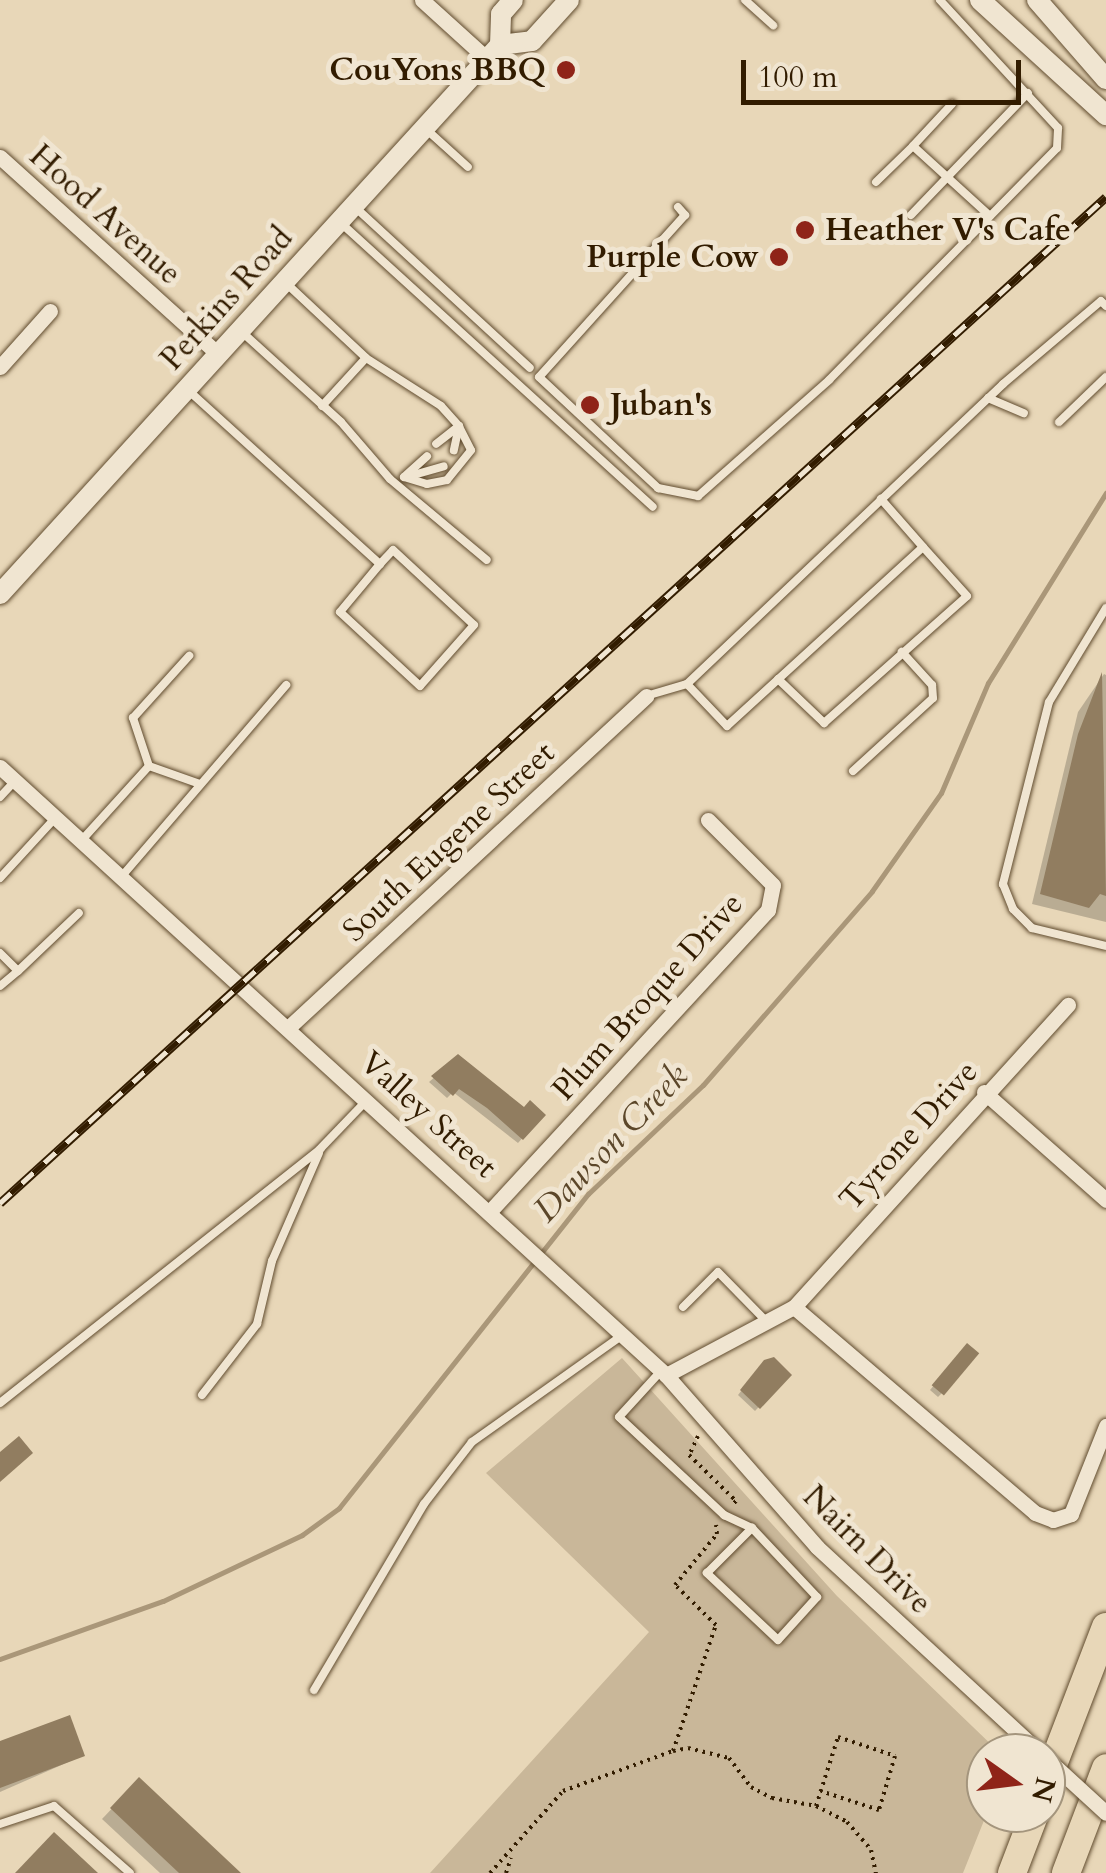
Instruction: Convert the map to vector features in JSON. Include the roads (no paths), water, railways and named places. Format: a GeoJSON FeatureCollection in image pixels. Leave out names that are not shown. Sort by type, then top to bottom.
{"type":"FeatureCollection","features":[{"type":"Feature","properties":{"kind":"highway"},"geometry":{"type":"LineString","coordinates":[[1065,1733],[1106,1627]]}},
{"type":"Feature","properties":{"kind":"highway"},"geometry":{"type":"LineString","coordinates":[[1066,1873],[1106,1768]]}},
{"type":"Feature","properties":{"kind":"highway"},"geometry":{"type":"LineString","coordinates":[[1012,1873],[1027,1833]]}},
{"type":"Feature","properties":{"kind":"main road","name":"Perkins Road"},"geometry":{"type":"LineString","coordinates":[[0,594],[493,52],[501,14],[513,0]]}},
{"type":"Feature","properties":{"kind":"main road","name":"Perkins Road"},"geometry":{"type":"LineString","coordinates":[[493,52],[532,41],[570,0]]}},
{"type":"Feature","properties":{"kind":"main road"},"geometry":{"type":"LineString","coordinates":[[980,0],[1106,115]]}},
{"type":"Feature","properties":{"kind":"main road"},"geometry":{"type":"LineString","coordinates":[[1038,0],[1106,79]]}},
{"type":"Feature","properties":{"kind":"street"},"geometry":{"type":"LineString","coordinates":[[422,0],[493,52]]}},
{"type":"Feature","properties":{"kind":"street","name":"Hood Avenue"},"geometry":{"type":"LineString","coordinates":[[0,157],[218,354]]}},
{"type":"Feature","properties":{"kind":"street"},"geometry":{"type":"LineString","coordinates":[[0,367],[50,310]]}},
{"type":"Feature","properties":{"kind":"street","name":"South Eugene Street"},"geometry":{"type":"LineString","coordinates":[[289,1027],[646,696]]}},
{"type":"Feature","properties":{"kind":"street","name":"Valley Street"},"geometry":{"type":"LineString","coordinates":[[0,767],[493,1210],[664,1372]]}},
{"type":"Feature","properties":{"kind":"street","name":"Plum Broque Drive"},"geometry":{"type":"LineString","coordinates":[[493,1210],[768,910],[774,885],[708,820]]}},
{"type":"Feature","properties":{"kind":"street","name":"Tyrone Drive"},"geometry":{"type":"LineString","coordinates":[[794,1306],[984,1092],[1068,1005]]}},
{"type":"Feature","properties":{"kind":"street"},"geometry":{"type":"LineString","coordinates":[[984,1092],[1106,1200]]}},
{"type":"Feature","properties":{"kind":"street"},"geometry":{"type":"LineString","coordinates":[[664,1372],[794,1306],[1035,1513],[1053,1520],[1071,1514],[1106,1426]]}},
{"type":"Feature","properties":{"kind":"street","name":"Nairn Drive"},"geometry":{"type":"LineString","coordinates":[[664,1372],[817,1547],[1018,1733]]}},
{"type":"Feature","properties":{"kind":"street"},"geometry":{"type":"LineString","coordinates":[[1066,1777],[1106,1814]]}},
{"type":"Feature","properties":{"kind":"lane"},"geometry":{"type":"LineString","coordinates":[[745,0],[773,25]]}},
{"type":"Feature","properties":{"kind":"lane"},"geometry":{"type":"LineString","coordinates":[[678,208],[685,215],[539,376],[658,488],[698,496],[829,380],[1057,148],[1058,128],[963,20],[940,0]]}},
{"type":"Feature","properties":{"kind":"lane"},"geometry":{"type":"LineString","coordinates":[[963,20],[980,0]]}},
{"type":"Feature","properties":{"kind":"lane"},"geometry":{"type":"LineString","coordinates":[[911,215],[1028,93]]}},
{"type":"Feature","properties":{"kind":"lane"},"geometry":{"type":"LineString","coordinates":[[876,182],[952,104]]}},
{"type":"Feature","properties":{"kind":"lane"},"geometry":{"type":"LineString","coordinates":[[424,128],[468,166]]}},
{"type":"Feature","properties":{"kind":"lane"},"geometry":{"type":"LineString","coordinates":[[912,146],[990,216]]}},
{"type":"Feature","properties":{"kind":"lane"},"geometry":{"type":"LineString","coordinates":[[353,205],[530,368]]}},
{"type":"Feature","properties":{"kind":"lane"},"geometry":{"type":"LineString","coordinates":[[338,221],[653,506]]}},
{"type":"Feature","properties":{"kind":"lane"},"geometry":{"type":"LineString","coordinates":[[284,281],[366,358],[389,367],[459,426],[471,450],[447,480],[427,484],[404,477]]}},
{"type":"Feature","properties":{"kind":"lane"},"geometry":{"type":"LineString","coordinates":[[646,696],[687,684],[988,398],[1100,301],[1106,306]]}},
{"type":"Feature","properties":{"kind":"lane"},"geometry":{"type":"LineString","coordinates":[[239,330],[322,406],[390,478],[487,560]]}},
{"type":"Feature","properties":{"kind":"lane"},"geometry":{"type":"LineString","coordinates":[[322,406],[366,358]]}},
{"type":"Feature","properties":{"kind":"lane"},"geometry":{"type":"LineString","coordinates":[[1059,422],[1106,377]]}},
{"type":"Feature","properties":{"kind":"lane"},"geometry":{"type":"LineString","coordinates":[[186,388],[380,564]]}},
{"type":"Feature","properties":{"kind":"lane"},"geometry":{"type":"LineString","coordinates":[[988,398],[1024,413]]}},
{"type":"Feature","properties":{"kind":"lane"},"geometry":{"type":"LineString","coordinates":[[436,444],[459,426]]}},
{"type":"Feature","properties":{"kind":"lane"},"geometry":{"type":"LineString","coordinates":[[454,450],[459,426]]}},
{"type":"Feature","properties":{"kind":"lane"},"geometry":{"type":"LineString","coordinates":[[404,477],[427,456]]}},
{"type":"Feature","properties":{"kind":"lane"},"geometry":{"type":"LineString","coordinates":[[390,478],[444,466]]}},
{"type":"Feature","properties":{"kind":"lane"},"geometry":{"type":"LineString","coordinates":[[778,679],[824,722],[967,596],[881,499]]}},
{"type":"Feature","properties":{"kind":"lane"},"geometry":{"type":"LineString","coordinates":[[687,684],[727,726],[923,547]]}},
{"type":"Feature","properties":{"kind":"lane"},"geometry":{"type":"LineString","coordinates":[[393,550],[474,624],[420,686],[340,612],[380,564],[393,550]]}},
{"type":"Feature","properties":{"kind":"lane"},"geometry":{"type":"LineString","coordinates":[[1106,608],[1050,702],[1004,884],[1013,909],[1032,928],[1106,946]]}},
{"type":"Feature","properties":{"kind":"lane"},"geometry":{"type":"LineString","coordinates":[[853,770],[933,698],[932,685],[902,652]]}},
{"type":"Feature","properties":{"kind":"lane"},"geometry":{"type":"LineString","coordinates":[[149,766],[134,718],[189,656]]}},
{"type":"Feature","properties":{"kind":"lane"},"geometry":{"type":"LineString","coordinates":[[122,876],[286,685]]}},
{"type":"Feature","properties":{"kind":"lane"},"geometry":{"type":"LineString","coordinates":[[149,766],[200,784]]}},
{"type":"Feature","properties":{"kind":"lane"},"geometry":{"type":"LineString","coordinates":[[81,841],[149,766]]}},
{"type":"Feature","properties":{"kind":"lane"},"geometry":{"type":"LineString","coordinates":[[0,797],[14,780]]}},
{"type":"Feature","properties":{"kind":"lane"},"geometry":{"type":"LineString","coordinates":[[0,878],[56,817]]}},
{"type":"Feature","properties":{"kind":"lane"},"geometry":{"type":"LineString","coordinates":[[0,986],[79,913]]}},
{"type":"Feature","properties":{"kind":"lane"},"geometry":{"type":"LineString","coordinates":[[0,953],[18,971]]}},
{"type":"Feature","properties":{"kind":"lane"},"geometry":{"type":"LineString","coordinates":[[0,1403],[320,1149],[368,1098]]}},
{"type":"Feature","properties":{"kind":"lane"},"geometry":{"type":"LineString","coordinates":[[202,1395],[258,1324],[272,1261],[320,1149]]}},
{"type":"Feature","properties":{"kind":"lane"},"geometry":{"type":"LineString","coordinates":[[682,1307],[718,1272],[766,1321]]}},
{"type":"Feature","properties":{"kind":"lane"},"geometry":{"type":"LineString","coordinates":[[314,1690],[424,1504],[472,1442],[624,1334]]}},
{"type":"Feature","properties":{"kind":"lane"},"geometry":{"type":"LineString","coordinates":[[664,1372],[620,1417],[724,1515],[752,1528],[817,1597],[778,1640],[707,1573],[752,1528]]}},
{"type":"Feature","properties":{"kind":"lane"},"geometry":{"type":"LineString","coordinates":[[0,1824],[54,1806],[130,1873]]}},
{"type":"Feature","properties":{"kind":"waterway","name":"Dawson Creek"},"geometry":{"type":"LineString","coordinates":[[0,1659],[163,1601],[302,1535],[339,1508],[588,1194],[703,1085],[872,891],[941,793],[988,683],[1106,493]]}},
{"type":"Feature","properties":{"kind":"railway"},"geometry":{"type":"LineString","coordinates":[[0,1203],[1106,197]]}},
{"type":"Feature","properties":{"kind":"place","name":"CouYons BBQ"},"geometry":{"type":"Point","coordinates":[566,70]}},
{"type":"Feature","properties":{"kind":"place","name":"Heather V's Cafe"},"geometry":{"type":"Point","coordinates":[805,230]}},
{"type":"Feature","properties":{"kind":"place","name":"Purple Cow"},"geometry":{"type":"Point","coordinates":[779,257]}},
{"type":"Feature","properties":{"kind":"place","name":"Juban's"},"geometry":{"type":"Point","coordinates":[590,405]}}]}
